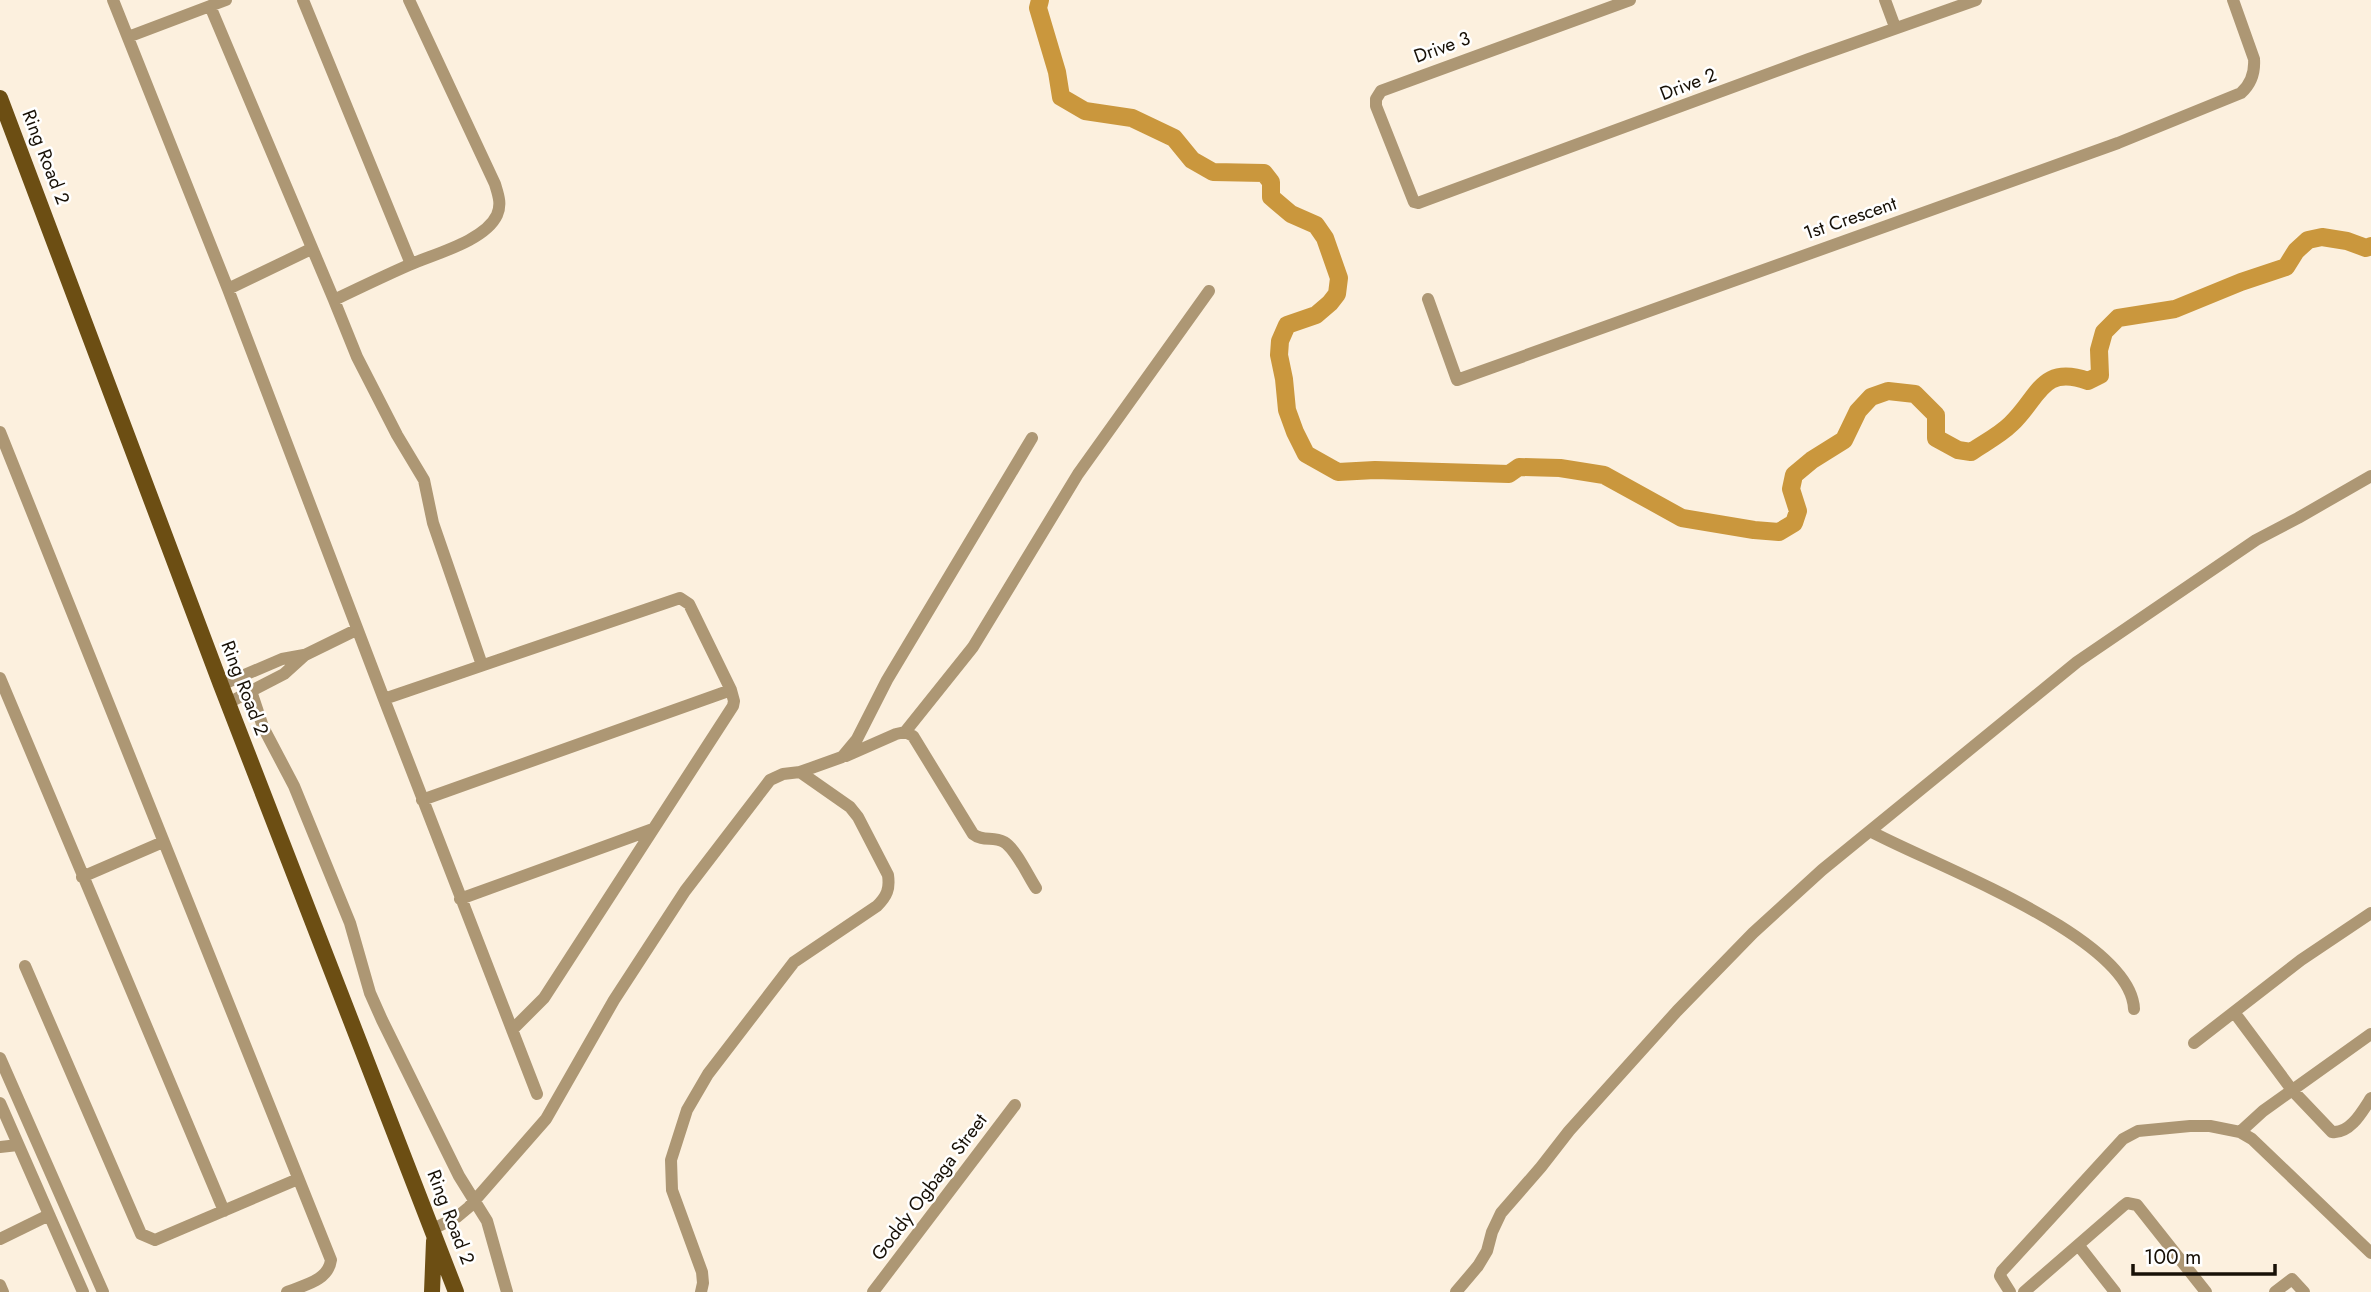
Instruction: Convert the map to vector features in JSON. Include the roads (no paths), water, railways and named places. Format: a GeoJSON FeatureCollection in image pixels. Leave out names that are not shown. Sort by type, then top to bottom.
{"type":"FeatureCollection","features":[{"type":"Feature","properties":{"kind":"main road","name":"Ring Road 2"},"geometry":{"type":"LineString","coordinates":[[0,97],[221,685],[456,1292]]}},
{"type":"Feature","properties":{"kind":"main road"},"geometry":{"type":"LineString","coordinates":[[432,1292],[434,1230]]}},
{"type":"Feature","properties":{"kind":"street"},"geometry":{"type":"LineString","coordinates":[[113,0],[228,289],[356,630],[537,1094]]}},
{"type":"Feature","properties":{"kind":"street"},"geometry":{"type":"LineString","coordinates":[[128,37],[226,0]]}},
{"type":"Feature","properties":{"kind":"street"},"geometry":{"type":"LineString","coordinates":[[303,0],[411,264]]}},
{"type":"Feature","properties":{"kind":"street"},"geometry":{"type":"LineString","coordinates":[[334,300],[477,235],[493,222],[500,205],[495,184],[409,0]]}},
{"type":"Feature","properties":{"kind":"street","name":"Drive 3"},"geometry":{"type":"LineString","coordinates":[[1414,202],[1376,106],[1376,99],[1381,91],[1630,0]]}},
{"type":"Feature","properties":{"kind":"street"},"geometry":{"type":"LineString","coordinates":[[1885,0],[1895,27]]}},
{"type":"Feature","properties":{"kind":"street","name":"Drive 2"},"geometry":{"type":"LineString","coordinates":[[1414,202],[1418,203],[1895,27],[1976,0]]}},
{"type":"Feature","properties":{"kind":"street","name":"1st Crescent"},"geometry":{"type":"LineString","coordinates":[[1428,299],[1457,380],[2118,143],[2241,93],[2248,86],[2255,69],[2254,60],[2233,0]]}},
{"type":"Feature","properties":{"kind":"street"},"geometry":{"type":"LineString","coordinates":[[210,6],[357,357],[397,435],[424,480],[433,523],[482,665]]}},
{"type":"Feature","properties":{"kind":"street"},"geometry":{"type":"LineString","coordinates":[[228,289],[311,249]]}},
{"type":"Feature","properties":{"kind":"street"},"geometry":{"type":"LineString","coordinates":[[434,1230],[457,1217],[474,1201],[546,1119],[614,1000],[685,891],[770,780],[783,774],[800,772],[905,732],[973,647],[1078,474],[1209,291]]}},
{"type":"Feature","properties":{"kind":"street"},"geometry":{"type":"LineString","coordinates":[[0,432],[331,1260],[330,1269],[322,1277],[287,1292]]}},
{"type":"Feature","properties":{"kind":"street"},"geometry":{"type":"LineString","coordinates":[[842,757],[857,739],[887,680],[1032,438]]}},
{"type":"Feature","properties":{"kind":"street"},"geometry":{"type":"LineString","coordinates":[[1456,1292],[1487,1251],[1501,1213],[1578,1121],[1677,1011],[1753,933],[1822,870],[2077,662],[2256,540],[2371,476]]}},
{"type":"Feature","properties":{"kind":"street"},"geometry":{"type":"LineString","coordinates":[[384,699],[680,598],[689,604],[731,690],[733,706],[544,998],[512,1030]]}},
{"type":"Feature","properties":{"kind":"street"},"geometry":{"type":"LineString","coordinates":[[228,703],[284,674],[305,655],[356,630]]}},
{"type":"Feature","properties":{"kind":"street"},"geometry":{"type":"LineString","coordinates":[[221,685],[282,659],[305,655]]}},
{"type":"Feature","properties":{"kind":"street"},"geometry":{"type":"LineString","coordinates":[[0,678],[225,1211]]}},
{"type":"Feature","properties":{"kind":"street"},"geometry":{"type":"LineString","coordinates":[[422,800],[731,690]]}},
{"type":"Feature","properties":{"kind":"street"},"geometry":{"type":"LineString","coordinates":[[251,691],[263,727],[294,786],[350,923],[382,1020],[434,1127],[487,1221],[507,1292]]}},
{"type":"Feature","properties":{"kind":"street"},"geometry":{"type":"LineString","coordinates":[[905,732],[913,736],[973,834],[980,839],[1003,841],[1010,847],[1036,888]]}},
{"type":"Feature","properties":{"kind":"street"},"geometry":{"type":"LineString","coordinates":[[701,1292],[702,1272],[672,1191],[671,1160],[687,1110],[708,1074],[794,962],[877,906],[887,896],[890,885],[888,875],[858,817],[850,807],[800,772]]}},
{"type":"Feature","properties":{"kind":"street"},"geometry":{"type":"LineString","coordinates":[[460,899],[654,828]]}},
{"type":"Feature","properties":{"kind":"street"},"geometry":{"type":"LineString","coordinates":[[1870,831],[2007,897],[2098,952],[2120,976],[2132,998],[2134,1009]]}},
{"type":"Feature","properties":{"kind":"street"},"geometry":{"type":"LineString","coordinates":[[82,877],[163,842]]}},
{"type":"Feature","properties":{"kind":"street"},"geometry":{"type":"LineString","coordinates":[[2194,1043],[2301,960],[2371,913]]}},
{"type":"Feature","properties":{"kind":"street"},"geometry":{"type":"LineString","coordinates":[[25,965],[141,1234],[155,1240],[299,1179]]}},
{"type":"Feature","properties":{"kind":"street"},"geometry":{"type":"LineString","coordinates":[[2234,1012],[2292,1090],[2332,1132],[2346,1130],[2371,1098]]}},
{"type":"Feature","properties":{"kind":"street"},"geometry":{"type":"LineString","coordinates":[[2240,1132],[2263,1111],[2371,1034]]}},
{"type":"Feature","properties":{"kind":"street"},"geometry":{"type":"LineString","coordinates":[[0,1058],[103,1292]]}},
{"type":"Feature","properties":{"kind":"street"},"geometry":{"type":"LineString","coordinates":[[0,1103],[83,1292]]}},
{"type":"Feature","properties":{"kind":"street","name":"Goddy Ogbaga Street"},"geometry":{"type":"LineString","coordinates":[[873,1292],[1015,1105]]}},
{"type":"Feature","properties":{"kind":"street"},"geometry":{"type":"LineString","coordinates":[[2010,1292],[2000,1276],[2002,1271],[2123,1139],[2138,1130],[2210,1126],[2240,1132],[2258,1144],[2371,1253]]}},
{"type":"Feature","properties":{"kind":"street"},"geometry":{"type":"LineString","coordinates":[[0,1147],[18,1145]]}},
{"type":"Feature","properties":{"kind":"street"},"geometry":{"type":"LineString","coordinates":[[2024,1292],[2127,1203],[2137,1205],[2206,1292]]}},
{"type":"Feature","properties":{"kind":"street"},"geometry":{"type":"LineString","coordinates":[[0,1239],[49,1215]]}},
{"type":"Feature","properties":{"kind":"street"},"geometry":{"type":"LineString","coordinates":[[2079,1246],[2115,1292]]}},
{"type":"Feature","properties":{"kind":"street"},"geometry":{"type":"LineString","coordinates":[[2275,1292],[2292,1279],[2304,1292]]}},
{"type":"Feature","properties":{"kind":"street"},"geometry":{"type":"LineString","coordinates":[[0,1285],[4,1292]]}},
{"type":"Feature","properties":{"kind":"waterway"},"geometry":{"type":"LineString","coordinates":[[1040,0],[1038,8],[1057,72],[1061,97],[1085,111],[1132,118],[1174,138],[1192,160],[1213,172],[1264,173],[1271,182],[1271,197],[1291,214],[1316,225],[1325,238],[1339,278],[1337,294],[1316,315],[1287,325],[1280,341],[1279,355],[1287,410],[1306,454],[1338,472],[1375,470],[1509,474],[1519,467],[1560,468],[1604,475],[1682,518],[1779,532],[1794,523],[1798,511],[1791,489],[1794,475],[1844,440],[1858,411],[1871,397],[1888,391],[1915,394],[1936,415],[1936,438],[1958,450],[1971,452],[2007,428],[2050,380],[2072,377],[2088,381],[2100,375],[2099,350],[2104,332],[2118,318],[2175,309],[2286,267],[2296,251],[2308,240],[2322,237],[2347,241],[2366,248],[2371,246]]}}]}
